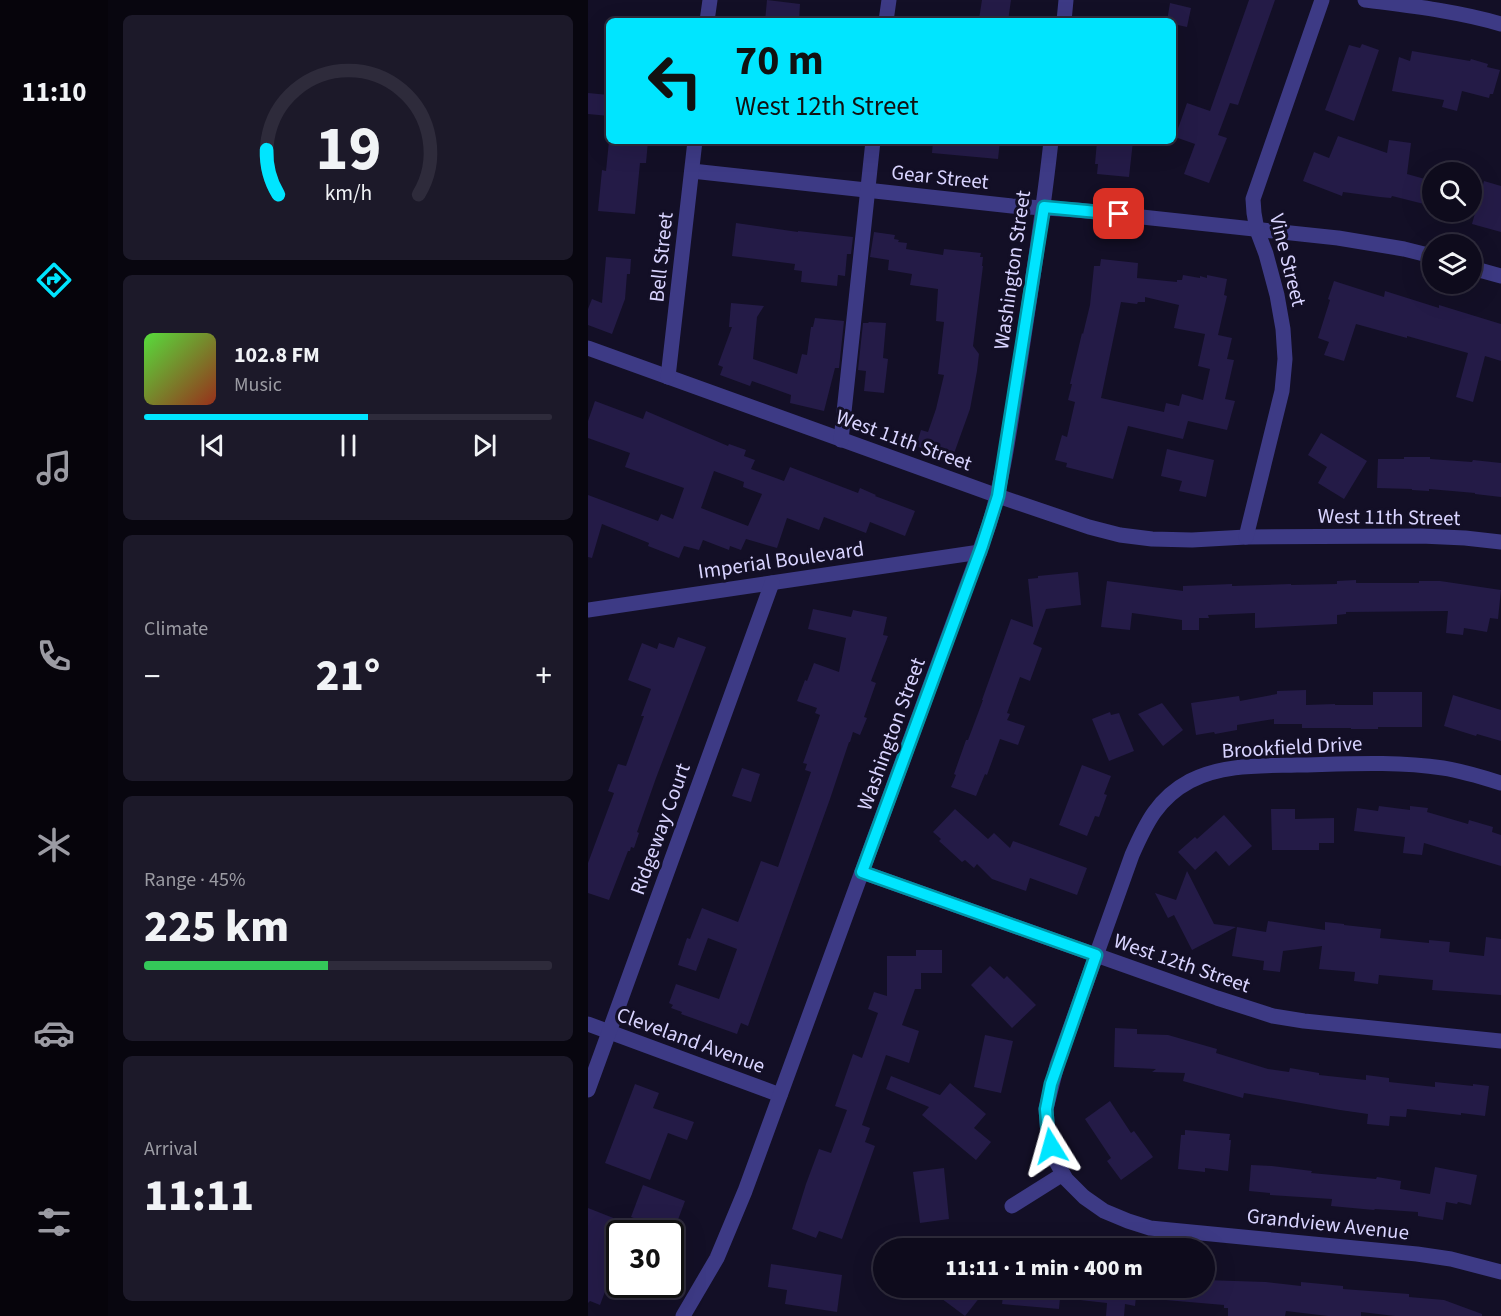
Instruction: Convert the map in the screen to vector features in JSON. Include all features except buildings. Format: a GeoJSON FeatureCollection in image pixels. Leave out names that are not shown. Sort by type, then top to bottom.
{"type":"FeatureCollection","features":[{"type":"Feature","properties":{"kind":"street"},"geometry":{"type":"LineString","coordinates":[[707,18],[710,0]]}},
{"type":"Feature","properties":{"kind":"street"},"geometry":{"type":"LineString","coordinates":[[886,18],[889,0]]}},
{"type":"Feature","properties":{"kind":"street"},"geometry":{"type":"LineString","coordinates":[[1064,18],[1066,0]]}},
{"type":"Feature","properties":{"kind":"street","name":"Vine Street"},"geometry":{"type":"LineString","coordinates":[[1246,537],[1282,391],[1285,359],[1277,295],[1257,230],[1253,199],[1322,0]]}},
{"type":"Feature","properties":{"kind":"street"},"geometry":{"type":"LineString","coordinates":[[1365,0],[1482,18],[1501,24]]}},
{"type":"Feature","properties":{"kind":"street","name":"Bell Street"},"geometry":{"type":"LineString","coordinates":[[668,377],[695,144]]}},
{"type":"Feature","properties":{"kind":"street"},"geometry":{"type":"LineString","coordinates":[[841,440],[873,144]]}},
{"type":"Feature","properties":{"kind":"street","name":"Washington Street"},"geometry":{"type":"LineString","coordinates":[[683,1316],[717,1258],[745,1191],[980,552],[998,496],[1044,207],[1051,144]]}},
{"type":"Feature","properties":{"kind":"street","name":"Gear Street"},"geometry":{"type":"LineString","coordinates":[[692,171],[1257,230],[1372,243],[1422,254]]}},
{"type":"Feature","properties":{"kind":"street"},"geometry":{"type":"LineString","coordinates":[[1482,271],[1501,276]]}},
{"type":"Feature","properties":{"kind":"street","name":"West 11th Street"},"geometry":{"type":"LineString","coordinates":[[588,348],[998,496],[1089,527],[1120,535],[1192,540],[1246,537],[1421,536],[1465,538],[1501,543]]}},
{"type":"Feature","properties":{"kind":"street","name":"Imperial Boulevard"},"geometry":{"type":"LineString","coordinates":[[588,610],[980,552]]}},
{"type":"Feature","properties":{"kind":"street","name":"Ridgeway Court"},"geometry":{"type":"LineString","coordinates":[[588,1089],[772,583]]}},
{"type":"Feature","properties":{"kind":"street","name":"Brookfield Drive"},"geometry":{"type":"LineString","coordinates":[[1149,1228],[1104,1211],[1084,1197],[1066,1179],[1054,1158],[1048,1135],[1046,1109],[1057,1065],[1132,855],[1146,825],[1162,801],[1189,782],[1213,771],[1240,767],[1401,764],[1445,768],[1501,783]]}},
{"type":"Feature","properties":{"kind":"street","name":"West 12th Street"},"geometry":{"type":"LineString","coordinates":[[862,872],[1273,1016],[1501,1041]]}},
{"type":"Feature","properties":{"kind":"street","name":"Cleveland Avenue"},"geometry":{"type":"LineString","coordinates":[[588,1024],[780,1095]]}},
{"type":"Feature","properties":{"kind":"street"},"geometry":{"type":"LineString","coordinates":[[1012,1206],[1063,1174]]}},
{"type":"Feature","properties":{"kind":"street","name":"Grandview Avenue"},"geometry":{"type":"LineString","coordinates":[[1149,1228],[1417,1254],[1451,1259],[1501,1272]]}},
{"type":"Feature","properties":{"kind":"route"},"geometry":{"type":"LineString","coordinates":[[1051,1146],[1046,1109],[1051,1084],[1096,955],[862,872],[982,546],[998,496],[1044,207],[1119,214]]}}]}
